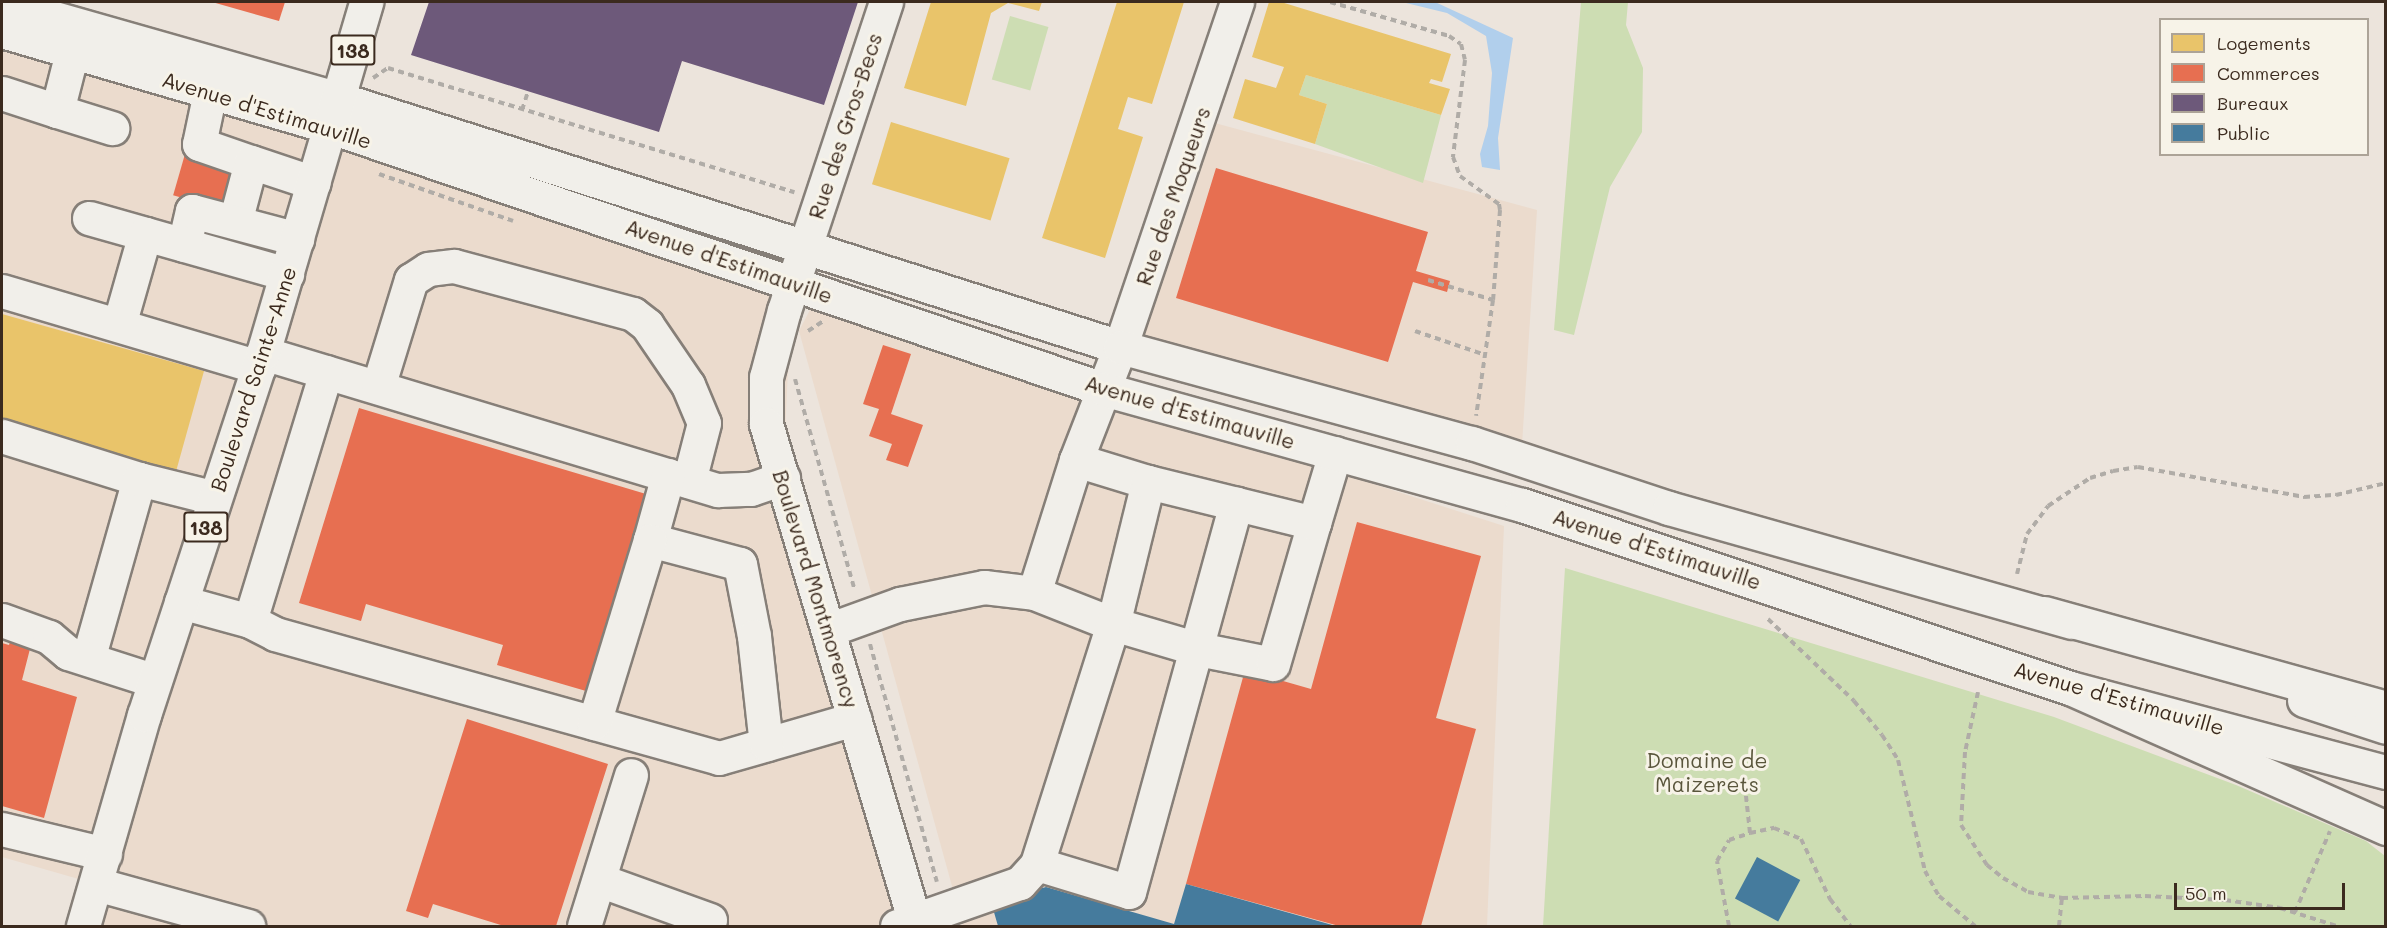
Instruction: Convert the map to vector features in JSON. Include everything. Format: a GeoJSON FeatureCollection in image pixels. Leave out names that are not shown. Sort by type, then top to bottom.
{"type":"FeatureCollection","features":[{"type":"Feature","properties":{"kind":"main road","name":"Boulevard Sainte-Anne"},"geometry":{"type":"LineString","coordinates":[[83,927],[155,681],[261,360],[366,2]]}},
{"type":"Feature","properties":{"kind":"main road","name":"Rue des Gros-Becs"},"geometry":{"type":"LineString","coordinates":[[804,250],[886,2]]}},
{"type":"Feature","properties":{"kind":"main road","name":"Rue des Moqueurs"},"geometry":{"type":"LineString","coordinates":[[1034,593],[1076,460],[1120,347],[1237,2]]}},
{"type":"Feature","properties":{"kind":"main road","name":"Avenue d'Estimauville"},"geometry":{"type":"LineString","coordinates":[[2,3],[335,113],[804,250],[1120,347],[1472,443],[1669,508],[2044,613],[2385,727]]}},
{"type":"Feature","properties":{"kind":"main road","name":"Avenue d'Estimauville"},"geometry":{"type":"LineString","coordinates":[[2,31],[210,92],[335,113],[792,282],[1103,389],[1521,505],[2070,688],[2385,772]]}},
{"type":"Feature","properties":{"kind":"main road"},"geometry":{"type":"LineString","coordinates":[[57,111],[72,52]]}},
{"type":"Feature","properties":{"kind":"main road"},"geometry":{"type":"LineString","coordinates":[[210,92],[200,144],[314,183]]}},
{"type":"Feature","properties":{"kind":"main road"},"geometry":{"type":"LineString","coordinates":[[2,93],[111,128]]}},
{"type":"Feature","properties":{"kind":"main road"},"geometry":{"type":"LineString","coordinates":[[235,222],[251,162]]}},
{"type":"Feature","properties":{"kind":"main road"},"geometry":{"type":"LineString","coordinates":[[184,245],[192,211],[297,239]]}},
{"type":"Feature","properties":{"kind":"main road"},"geometry":{"type":"LineString","coordinates":[[89,218],[287,274]]}},
{"type":"Feature","properties":{"kind":"main road"},"geometry":{"type":"LineString","coordinates":[[119,325],[145,234]]}},
{"type":"Feature","properties":{"kind":"main road","name":"Boulevard Montmorency"},"geometry":{"type":"LineString","coordinates":[[804,250],[792,282],[766,377],[766,424],[854,718],[909,924]]}},
{"type":"Feature","properties":{"kind":"main road"},"geometry":{"type":"LineString","coordinates":[[378,387],[411,280],[428,269],[454,266],[633,315],[647,325],[688,385],[704,423],[650,540],[594,723]]}},
{"type":"Feature","properties":{"kind":"main road"},"geometry":{"type":"LineString","coordinates":[[2,291],[119,325],[261,360],[326,372],[718,490],[751,489],[783,478]]}},
{"type":"Feature","properties":{"kind":"main road"},"geometry":{"type":"LineString","coordinates":[[250,621],[326,372]]}},
{"type":"Feature","properties":{"kind":"main road"},"geometry":{"type":"LineString","coordinates":[[2,436],[139,479],[215,498]]}},
{"type":"Feature","properties":{"kind":"main road"},"geometry":{"type":"LineString","coordinates":[[828,630],[900,604],[984,587],[1034,593],[1113,624],[1198,649],[1273,664],[1335,453]]}},
{"type":"Feature","properties":{"kind":"main road"},"geometry":{"type":"LineString","coordinates":[[1076,460],[1148,482],[1314,523]]}},
{"type":"Feature","properties":{"kind":"main road"},"geometry":{"type":"LineString","coordinates":[[88,659],[139,479]]}},
{"type":"Feature","properties":{"kind":"main road"},"geometry":{"type":"LineString","coordinates":[[909,924],[1020,883],[1037,864],[1113,624],[1148,482]]}},
{"type":"Feature","properties":{"kind":"main road"},"geometry":{"type":"LineString","coordinates":[[1037,864],[1129,892],[1198,649],[1236,502]]}},
{"type":"Feature","properties":{"kind":"main road"},"geometry":{"type":"LineString","coordinates":[[650,540],[740,564],[754,636],[766,744]]}},
{"type":"Feature","properties":{"kind":"main road"},"geometry":{"type":"LineString","coordinates":[[181,602],[250,621],[276,634],[719,758],[854,718]]}},
{"type":"Feature","properties":{"kind":"main road"},"geometry":{"type":"LineString","coordinates":[[2044,613],[2385,708]]}},
{"type":"Feature","properties":{"kind":"main road"},"geometry":{"type":"LineString","coordinates":[[2,620],[49,637],[68,653],[155,681]]}},
{"type":"Feature","properties":{"kind":"main road"},"geometry":{"type":"LineString","coordinates":[[2070,688],[2187,742],[2342,806],[2385,828]]}},
{"type":"Feature","properties":{"kind":"main road"},"geometry":{"type":"LineString","coordinates":[[584,927],[631,775]]}},
{"type":"Feature","properties":{"kind":"main road"},"geometry":{"type":"LineString","coordinates":[[2,829],[248,927]]}},
{"type":"Feature","properties":{"kind":"main road"},"geometry":{"type":"LineString","coordinates":[[598,880],[718,924]]}},
{"type":"Feature","properties":{"kind":"path"},"geometry":{"type":"LineString","coordinates":[[1330,2],[1449,36],[1461,44],[1465,60],[1453,157],[1460,176],[1499,204],[1493,300],[1472,443]]}},
{"type":"Feature","properties":{"kind":"path"},"geometry":{"type":"LineString","coordinates":[[335,113],[388,68],[821,200]]}},
{"type":"Feature","properties":{"kind":"path"},"geometry":{"type":"LineString","coordinates":[[522,110],[528,92]]}},
{"type":"Feature","properties":{"kind":"path"},"geometry":{"type":"LineString","coordinates":[[1428,280],[1493,300]]}},
{"type":"Feature","properties":{"kind":"path"},"geometry":{"type":"LineString","coordinates":[[1415,331],[1485,355]]}},
{"type":"Feature","properties":{"kind":"path"},"geometry":{"type":"LineString","coordinates":[[2017,574],[2027,534],[2048,506],[2090,478],[2113,471],[2147,468],[2304,497],[2336,495],[2385,483]]}},
{"type":"Feature","properties":{"kind":"path"},"geometry":{"type":"LineString","coordinates":[[1801,650],[1854,701],[1898,760],[1924,871],[1939,896],[1975,927]]}},
{"type":"Feature","properties":{"kind":"path"},"geometry":{"type":"LineString","coordinates":[[1978,693],[1965,752],[1961,825],[1988,865],[2003,878],[2028,892],[2062,898],[2145,896],[2225,900],[2295,913],[2337,927]]}},
{"type":"Feature","properties":{"kind":"path"},"geometry":{"type":"LineString","coordinates":[[1744,778],[1750,833]]}},
{"type":"Feature","properties":{"kind":"path"},"geometry":{"type":"LineString","coordinates":[[2295,913],[2342,806]]}},
{"type":"Feature","properties":{"kind":"path"},"geometry":{"type":"LineString","coordinates":[[1729,927],[1717,861],[1729,840],[1774,828],[1801,839],[1830,899],[1850,927]]}},
{"type":"Feature","properties":{"kind":"path"},"geometry":{"type":"LineString","coordinates":[[2059,927],[2062,898]]}},
{"type":"Feature","properties":{"kind":"shaded area"},"geometry":{"type":"Polygon","coordinates":[[[2,2],[804,250],[792,282],[783,478],[916,926],[83,926],[96,884],[2,857],[2,2]]]}},
{"type":"Feature","properties":{"kind":"shaded area"},"geometry":{"type":"Polygon","coordinates":[[[1200,119],[1537,210],[1522,445],[1121,347],[1200,119]]]}},
{"type":"Feature","properties":{"kind":"shaded area"},"geometry":{"type":"Polygon","coordinates":[[[813,304],[1504,526],[1487,926],[963,926],[799,331],[813,304]]]}},
{"type":"Feature","properties":{"kind":"green space"},"geometry":{"type":"Polygon","coordinates":[[[1581,2],[1628,2],[1626,25],[1643,68],[1642,132],[1610,187],[1574,335],[1554,330],[1581,2]]]}},
{"type":"Feature","properties":{"kind":"green space"},"geometry":{"type":"Polygon","coordinates":[[[1010,16],[1048,27],[1030,90],[992,79],[1010,16]]]}},
{"type":"Feature","properties":{"kind":"green space"},"geometry":{"type":"Polygon","coordinates":[[[1306,75],[1441,115],[1423,183],[1315,144],[1327,104],[1299,95],[1306,75]]]}},
{"type":"Feature","properties":{"kind":"green space","name":"Domaine de Maizerets"},"geometry":{"type":"Polygon","coordinates":[[[1565,568],[2054,717],[2236,785],[2366,841],[2385,856],[2385,926],[1543,926],[1565,568]]]}},
{"type":"Feature","properties":{"kind":"water"},"geometry":{"type":"Polygon","coordinates":[[[1402,2],[1435,2],[1513,38],[1498,138],[1500,170],[1482,167],[1480,154],[1488,126],[1492,73],[1486,36],[1447,13],[1402,2]]]}},
{"type":"Feature","properties":{"kind":"building: Logements"},"geometry":{"type":"Polygon","coordinates":[[[931,2],[1042,2],[1039,11],[1008,3],[991,13],[966,106],[904,88],[931,2]]]}},
{"type":"Feature","properties":{"kind":"building: Logements"},"geometry":{"type":"Polygon","coordinates":[[[1117,2],[1184,2],[1152,104],[1128,97],[1118,129],[1143,137],[1105,258],[1042,238],[1117,2]]]}},
{"type":"Feature","properties":{"kind":"building: Logements"},"geometry":{"type":"Polygon","coordinates":[[[1269,2],[1281,2],[1451,54],[1442,82],[1431,79],[1429,83],[1450,89],[1441,115],[1306,75],[1299,95],[1327,104],[1315,144],[1233,118],[1245,79],[1276,88],[1284,67],[1252,57],[1269,2]]]}},
{"type":"Feature","properties":{"kind":"building: Logements"},"geometry":{"type":"Polygon","coordinates":[[[891,122],[1010,158],[991,220],[872,184],[891,122]]]}},
{"type":"Feature","properties":{"kind":"building: Logements"},"geometry":{"type":"Polygon","coordinates":[[[2,314],[204,371],[175,475],[2,425],[2,314]]]}},
{"type":"Feature","properties":{"kind":"building: Commerces"},"geometry":{"type":"Polygon","coordinates":[[[212,2],[285,2],[279,21],[212,2]]]}},
{"type":"Feature","properties":{"kind":"building: Commerces"},"geometry":{"type":"Polygon","coordinates":[[[185,154],[239,169],[227,211],[173,195],[185,154]]]}},
{"type":"Feature","properties":{"kind":"building: Commerces"},"geometry":{"type":"Polygon","coordinates":[[[1216,168],[1428,232],[1416,271],[1450,281],[1447,292],[1413,282],[1388,362],[1176,298],[1216,168]]]}},
{"type":"Feature","properties":{"kind":"building: Commerces"},"geometry":{"type":"Polygon","coordinates":[[[883,345],[911,354],[891,414],[923,425],[908,467],[886,460],[892,444],[869,436],[879,409],[863,404],[883,345]]]}},
{"type":"Feature","properties":{"kind":"building: Commerces"},"geometry":{"type":"Polygon","coordinates":[[[359,408],[646,494],[586,691],[497,665],[503,645],[366,604],[361,621],[299,603],[359,408]]]}},
{"type":"Feature","properties":{"kind":"building: Commerces"},"geometry":{"type":"Polygon","coordinates":[[[1357,522],[1481,556],[1436,718],[1476,729],[1421,926],[1339,926],[1186,884],[1245,670],[1311,689],[1357,522]]]}},
{"type":"Feature","properties":{"kind":"building: Commerces"},"geometry":{"type":"Polygon","coordinates":[[[11,639],[31,645],[22,680],[77,697],[44,818],[2,806],[2,643],[9,645],[11,639]]]}},
{"type":"Feature","properties":{"kind":"building: Commerces"},"geometry":{"type":"Polygon","coordinates":[[[467,719],[608,764],[556,926],[504,926],[433,904],[428,918],[406,911],[467,719]]]}},
{"type":"Feature","properties":{"kind":"building: Bureaux"},"geometry":{"type":"Polygon","coordinates":[[[429,2],[858,2],[824,105],[682,61],[659,132],[411,55],[429,2]]]}},
{"type":"Feature","properties":{"kind":"building: Public"},"geometry":{"type":"Polygon","coordinates":[[[1757,857],[1800,880],[1778,922],[1735,898],[1757,857]]]}},
{"type":"Feature","properties":{"kind":"building: Public"},"geometry":{"type":"Polygon","coordinates":[[[1186,884],[1336,926],[998,926],[991,902],[1046,887],[1174,924],[1186,884]]]}}]}
